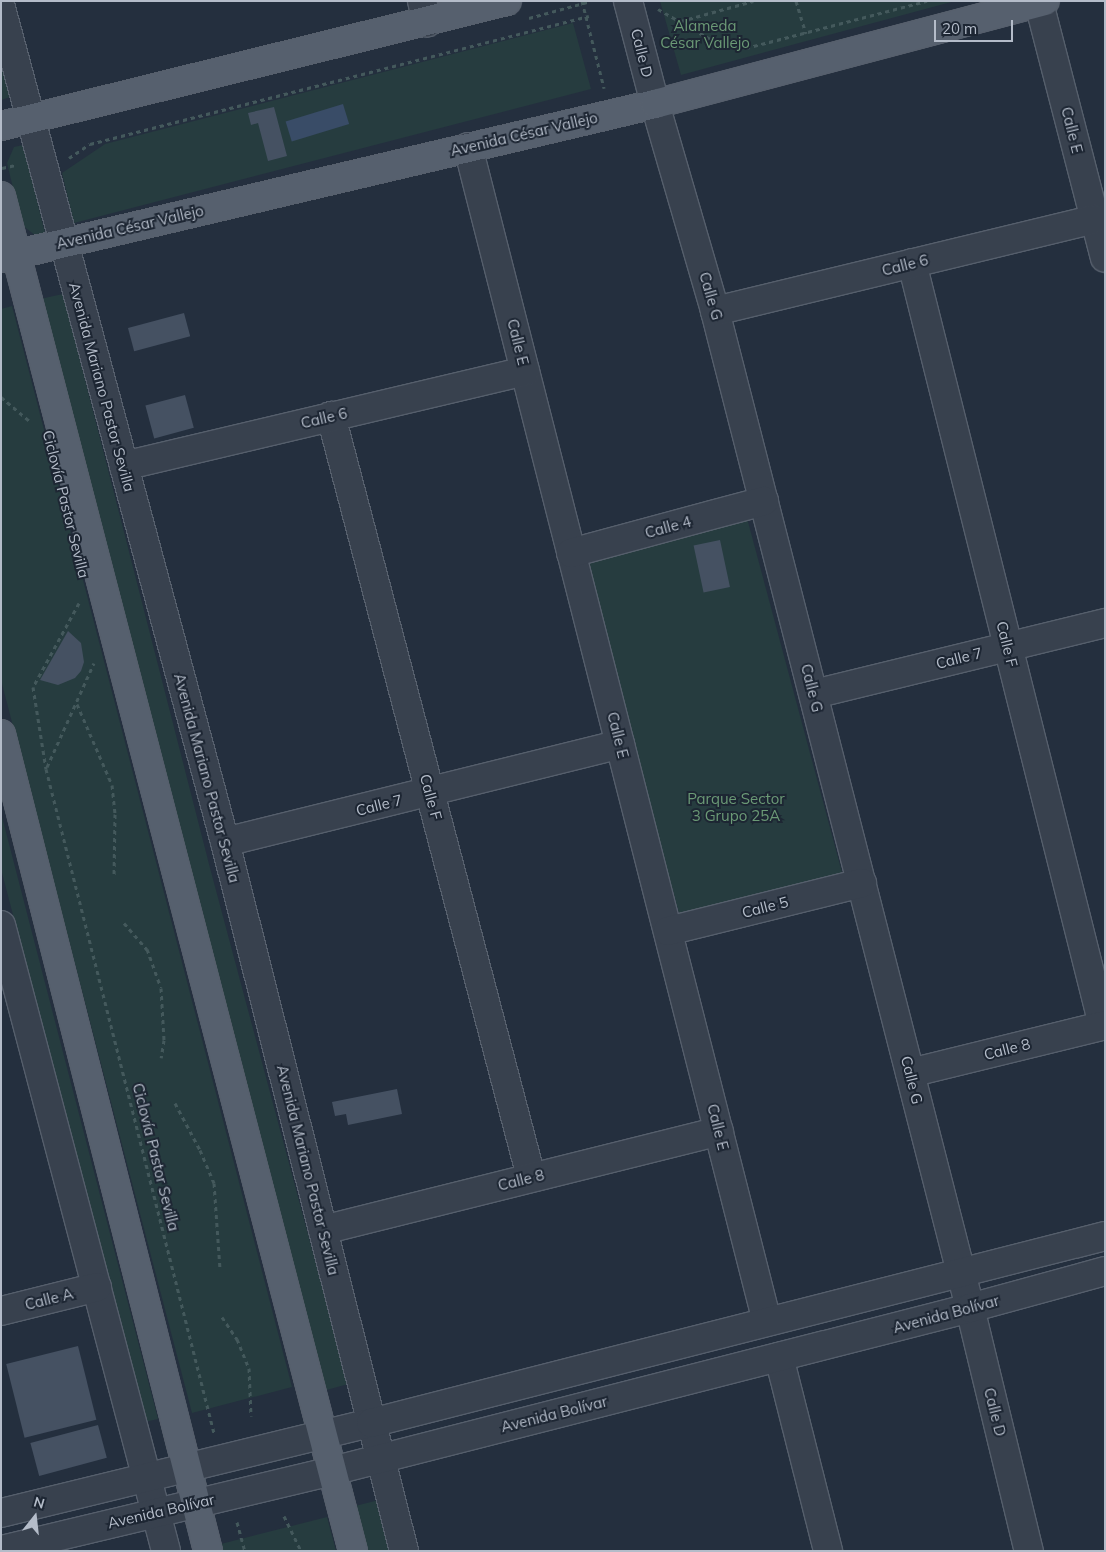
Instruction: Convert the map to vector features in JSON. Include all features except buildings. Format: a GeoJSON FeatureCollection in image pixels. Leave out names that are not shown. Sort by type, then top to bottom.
{"type":"FeatureCollection","features":[{"type":"Feature","properties":{"kind":"main road"},"geometry":{"type":"LineString","coordinates":[[1,126],[424,12],[507,1]]}},
{"type":"Feature","properties":{"kind":"main road","name":"Avenida César Vallejo"},"geometry":{"type":"LineString","coordinates":[[9,256],[655,104],[1042,2]]}},
{"type":"Feature","properties":{"kind":"main road"},"geometry":{"type":"LineString","coordinates":[[1,196],[9,256],[353,1551]]}},
{"type":"Feature","properties":{"kind":"main road"},"geometry":{"type":"LineString","coordinates":[[1,734],[208,1551]]}},
{"type":"Feature","properties":{"kind":"street","name":"Calle D"},"geometry":{"type":"LineString","coordinates":[[628,1],[655,104]]}},
{"type":"Feature","properties":{"kind":"street","name":"Calle E"},"geometry":{"type":"LineString","coordinates":[[1042,2],[1105,258]]}},
{"type":"Feature","properties":{"kind":"street","name":"Avenida Mariano Pastor Sevilla"},"geometry":{"type":"LineString","coordinates":[[1,8],[225,842],[404,1551]]}},
{"type":"Feature","properties":{"kind":"street","name":"Calle G"},"geometry":{"type":"LineString","coordinates":[[655,104],[716,311],[961,1273]]}},
{"type":"Feature","properties":{"kind":"street","name":"Calle E"},"geometry":{"type":"LineString","coordinates":[[468,147],[767,1322]]}},
{"type":"Feature","properties":{"kind":"street","name":"Calle 6"},"geometry":{"type":"LineString","coordinates":[[716,311],[1094,219]]}},
{"type":"Feature","properties":{"kind":"street","name":"Calle F"},"geometry":{"type":"LineString","coordinates":[[912,264],[1104,1025]]}},
{"type":"Feature","properties":{"kind":"street","name":"Calle 6"},"geometry":{"type":"LineString","coordinates":[[124,466],[525,371]]}},
{"type":"Feature","properties":{"kind":"street","name":"Calle F"},"geometry":{"type":"LineString","coordinates":[[331,416],[530,1177]]}},
{"type":"Feature","properties":{"kind":"street","name":"Calle 4"},"geometry":{"type":"LineString","coordinates":[[571,553],[764,501]]}},
{"type":"Feature","properties":{"kind":"street","name":"Calle 7"},"geometry":{"type":"LineString","coordinates":[[814,694],[1105,623]]}},
{"type":"Feature","properties":{"kind":"street","name":"Calle 7"},"geometry":{"type":"LineString","coordinates":[[225,842],[620,744]]}},
{"type":"Feature","properties":{"kind":"street","name":"Calle 5"},"geometry":{"type":"LineString","coordinates":[[668,931],[862,884]]}},
{"type":"Feature","properties":{"kind":"street"},"geometry":{"type":"LineString","coordinates":[[1,925],[166,1551]]}},
{"type":"Feature","properties":{"kind":"street","name":"Calle 8"},"geometry":{"type":"LineString","coordinates":[[910,1073],[1104,1025]]}},
{"type":"Feature","properties":{"kind":"street","name":"Calle 8"},"geometry":{"type":"LineString","coordinates":[[323,1230],[719,1131]]}},
{"type":"Feature","properties":{"kind":"street"},"geometry":{"type":"LineString","coordinates":[[1,1513],[371,1423],[1105,1236]]}},
{"type":"Feature","properties":{"kind":"street","name":"Avenida Bolívar"},"geometry":{"type":"LineString","coordinates":[[1,1550],[332,1471],[970,1308],[1105,1271]]}},
{"type":"Feature","properties":{"kind":"street","name":"Calle D"},"geometry":{"type":"LineString","coordinates":[[961,1273],[1029,1551]]}},
{"type":"Feature","properties":{"kind":"street","name":"Calle A"},"geometry":{"type":"LineString","coordinates":[[1,1311],[97,1287]]}},
{"type":"Feature","properties":{"kind":"street"},"geometry":{"type":"LineString","coordinates":[[779,1356],[825,1550]]}},
{"type":"Feature","properties":{"kind":"path"},"geometry":{"type":"LineString","coordinates":[[582,1],[611,114]]}},
{"type":"Feature","properties":{"kind":"path"},"geometry":{"type":"LineString","coordinates":[[681,21],[753,1]]}},
{"type":"Feature","properties":{"kind":"path"},"geometry":{"type":"LineString","coordinates":[[796,1],[806,33]]}},
{"type":"Feature","properties":{"kind":"path"},"geometry":{"type":"LineString","coordinates":[[655,7],[712,40],[738,48],[754,47],[927,1]]}},
{"type":"Feature","properties":{"kind":"path"},"geometry":{"type":"LineString","coordinates":[[62,164],[90,144],[587,16]]}},
{"type":"Feature","properties":{"kind":"path","name":"Ciclovía Pastor Sevilla"},"geometry":{"type":"LineString","coordinates":[[1,397],[33,424]]}},
{"type":"Feature","properties":{"kind":"path","name":"Ciclovía Pastor Sevilla"},"geometry":{"type":"LineString","coordinates":[[81,611],[79,602],[33,687],[46,769],[221,1459]]}},
{"type":"Feature","properties":{"kind":"path"},"geometry":{"type":"LineString","coordinates":[[46,769],[94,662],[92,654]]}},
{"type":"Feature","properties":{"kind":"path"},"geometry":{"type":"LineString","coordinates":[[77,703],[112,785],[115,814],[114,876]]}},
{"type":"Feature","properties":{"kind":"path"},"geometry":{"type":"LineString","coordinates":[[124,923],[147,949],[161,988],[164,1040],[160,1058]]}},
{"type":"Feature","properties":{"kind":"path"},"geometry":{"type":"LineString","coordinates":[[175,1104],[200,1150],[214,1183],[220,1269]]}},
{"type":"Feature","properties":{"kind":"path"},"geometry":{"type":"LineString","coordinates":[[222,1317],[237,1339],[249,1368],[251,1416]]}},
{"type":"Feature","properties":{"kind":"path"},"geometry":{"type":"LineString","coordinates":[[230,1495],[245,1551]]}},
{"type":"Feature","properties":{"kind":"path"},"geometry":{"type":"LineString","coordinates":[[284,1516],[301,1551]]}},
{"type":"Feature","properties":{"kind":"green space","name":"Alameda César Vallejo"},"geometry":{"type":"Polygon","coordinates":[[[660,1],[955,1],[681,75],[660,1]]]}},
{"type":"Feature","properties":{"kind":"green space"},"geometry":{"type":"Polygon","coordinates":[[[573,23],[591,89],[74,223],[62,173],[105,144],[573,23]]]}},
{"type":"Feature","properties":{"kind":"green space"},"geometry":{"type":"Polygon","coordinates":[[[1,40],[16,95],[1,100],[1,40]]]}},
{"type":"Feature","properties":{"kind":"green space"},"geometry":{"type":"Polygon","coordinates":[[[23,145],[45,233],[36,236],[22,225],[7,163],[14,147],[23,145]]]}},
{"type":"Feature","properties":{"kind":"green space"},"geometry":{"type":"Polygon","coordinates":[[[63,294],[210,868],[348,1384],[323,1391],[40,299],[63,294]]]}},
{"type":"Feature","properties":{"kind":"green space"},"geometry":{"type":"Polygon","coordinates":[[[12,306],[292,1387],[192,1413],[1,680],[1,309],[12,306]]]}},
{"type":"Feature","properties":{"kind":"green space","name":"Parque Sector 3 Grupo 25A"},"geometry":{"type":"Polygon","coordinates":[[[747,518],[842,873],[680,917],[585,561],[747,518]]]}},
{"type":"Feature","properties":{"kind":"green space"},"geometry":{"type":"Polygon","coordinates":[[[1,813],[158,1419],[140,1423],[62,1102],[1,869],[1,813]]]}},
{"type":"Feature","properties":{"kind":"green space"},"geometry":{"type":"Polygon","coordinates":[[[379,1500],[390,1551],[366,1551],[355,1506],[379,1500]]]}},
{"type":"Feature","properties":{"kind":"green space"},"geometry":{"type":"Polygon","coordinates":[[[327,1517],[336,1551],[218,1551],[217,1545],[327,1517]]]}},
{"type":"Feature","properties":{"kind":"water"},"geometry":{"type":"Polygon","coordinates":[[[343,104],[349,124],[292,142],[286,122],[343,104]]]}}]}
